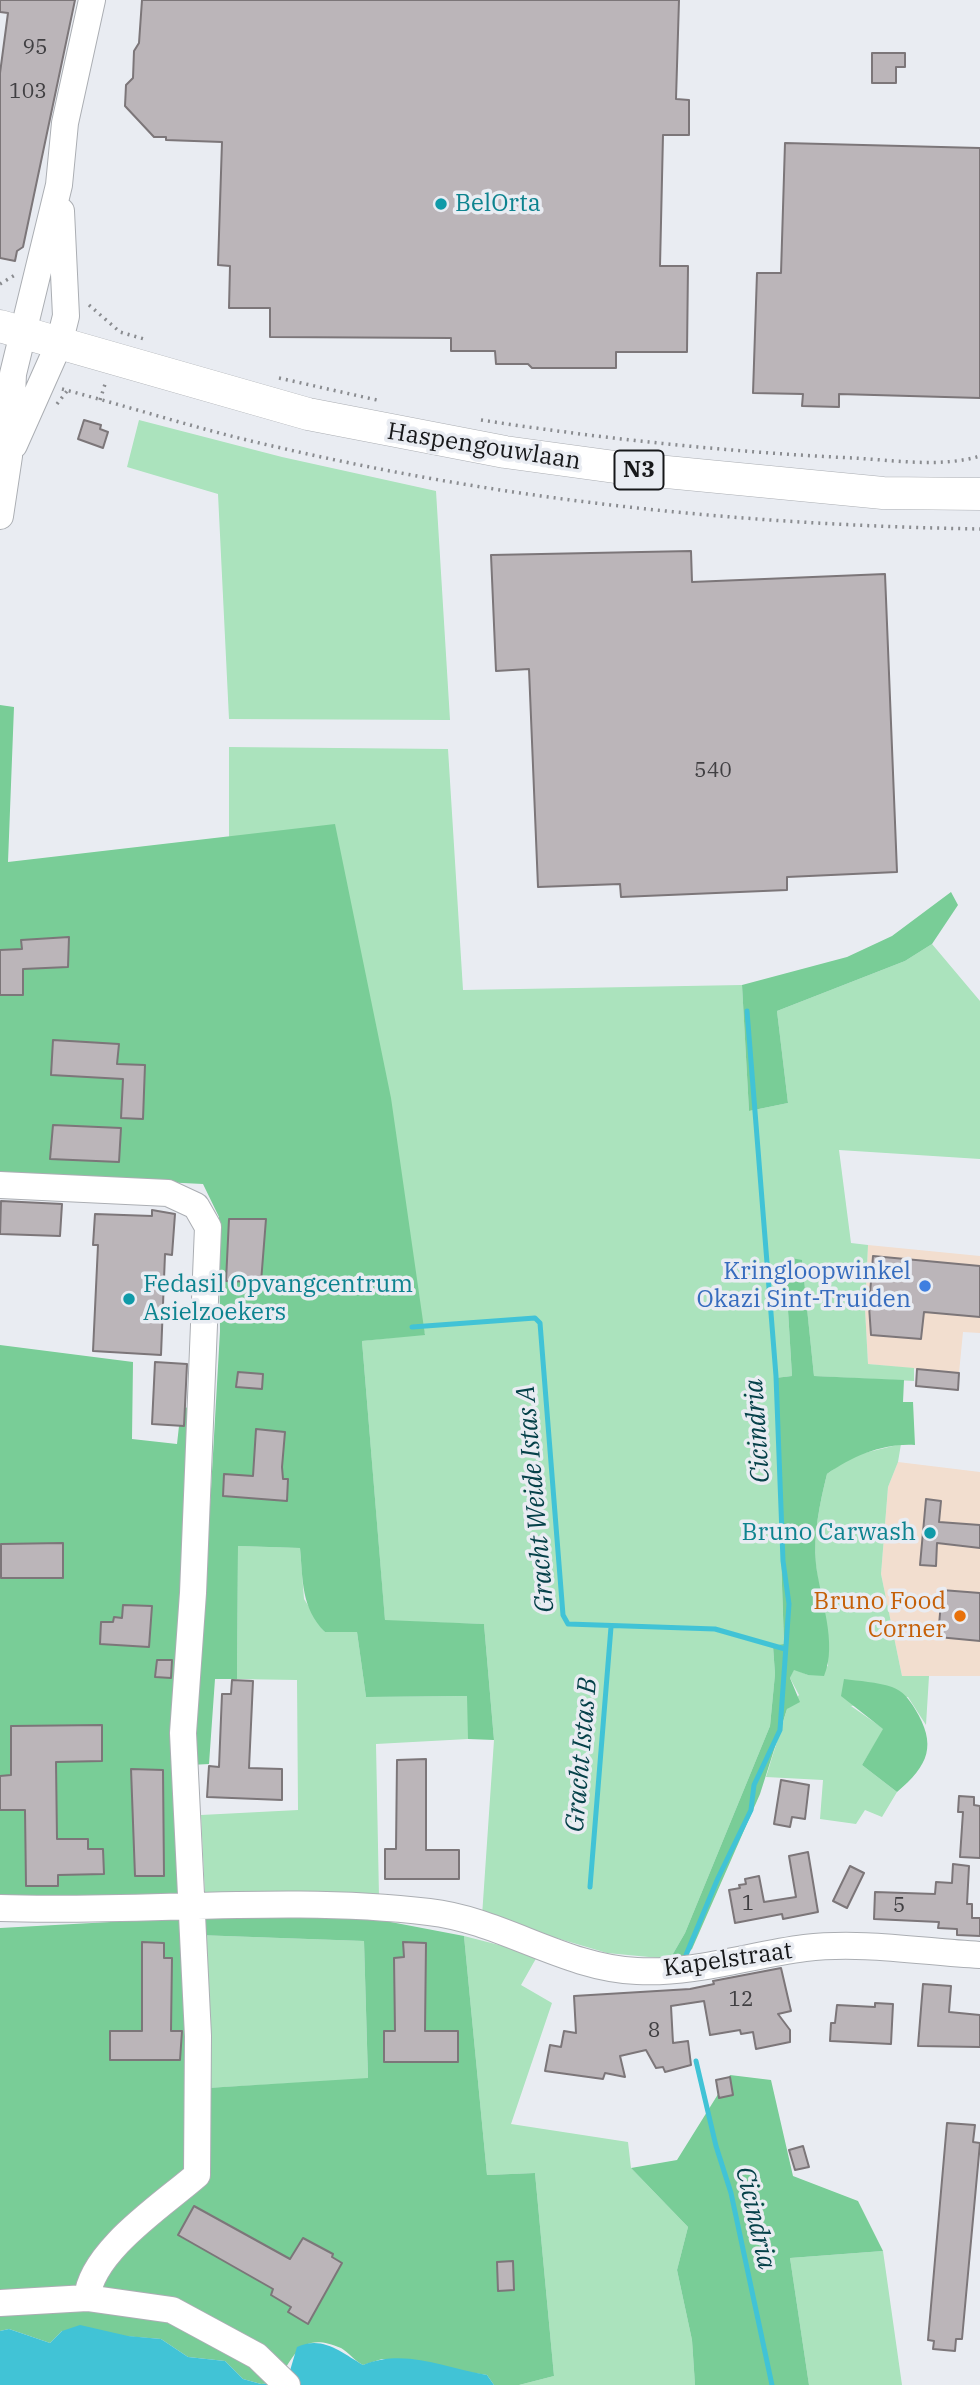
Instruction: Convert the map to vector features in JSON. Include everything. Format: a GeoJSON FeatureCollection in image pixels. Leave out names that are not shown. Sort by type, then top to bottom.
{"type":"FeatureCollection","features":[{"type":"Feature","properties":{"kind":"main road","name":"Haspengouwlaan"},"geometry":{"type":"LineString","coordinates":[[12,329],[215,390],[396,433],[615,467],[884,493],[980,494]]}},
{"type":"Feature","properties":{"kind":"main road"},"geometry":{"type":"LineString","coordinates":[[884,493],[980,474]]}},
{"type":"Feature","properties":{"kind":"main road"},"geometry":{"type":"LineString","coordinates":[[884,493],[933,505],[980,505]]}},
{"type":"Feature","properties":{"kind":"street"},"geometry":{"type":"LineString","coordinates":[[9,456],[59,344],[66,316],[59,185],[67,112],[92,0]]}},
{"type":"Feature","properties":{"kind":"street"},"geometry":{"type":"LineString","coordinates":[[0,516],[9,456],[12,329],[59,185]]}},
{"type":"Feature","properties":{"kind":"street"},"geometry":{"type":"LineString","coordinates":[[0,1185],[168,1193],[196,1206],[208,1227],[193,1593],[183,1733],[189,1906],[198,2036],[197,2175],[124,2236],[88,2283],[87,2298]]}},
{"type":"Feature","properties":{"kind":"street","name":"Kapelstraat"},"geometry":{"type":"LineString","coordinates":[[0,1908],[320,1903],[432,1912],[483,1924],[594,1965],[637,1971],[672,1970],[807,1948],[980,1955]]}},
{"type":"Feature","properties":{"kind":"street"},"geometry":{"type":"LineString","coordinates":[[0,2303],[87,2298],[172,2310],[257,2356],[283,2381]]}},
{"type":"Feature","properties":{"kind":"path"},"geometry":{"type":"LineString","coordinates":[[120,332],[145,340]]}},
{"type":"Feature","properties":{"kind":"path"},"geometry":{"type":"LineString","coordinates":[[272,376],[390,402]]}},
{"type":"Feature","properties":{"kind":"path"},"geometry":{"type":"LineString","coordinates":[[41,383],[277,447],[536,496],[789,523],[980,529]]}},
{"type":"Feature","properties":{"kind":"path"},"geometry":{"type":"LineString","coordinates":[[469,418],[588,436],[751,453],[917,461],[966,460],[980,456]]}},
{"type":"Feature","properties":{"kind":"shaded area"},"geometry":{"type":"Polygon","coordinates":[[[868,1245],[980,1256],[980,1333],[963,1332],[959,1373],[868,1364],[865,1309],[868,1245]]]}},
{"type":"Feature","properties":{"kind":"shaded area"},"geometry":{"type":"Polygon","coordinates":[[[898,1462],[980,1472],[980,1676],[902,1676],[881,1574],[888,1487],[898,1462]]]}},
{"type":"Feature","properties":{"kind":"green space"},"geometry":{"type":"Polygon","coordinates":[[[139,420],[282,457],[436,491],[450,720],[229,719],[218,494],[127,467],[139,420]]]}},
{"type":"Feature","properties":{"kind":"green space"},"geometry":{"type":"Polygon","coordinates":[[[0,705],[14,707],[8,862],[335,824],[391,1098],[425,1335],[362,1341],[385,1620],[484,1624],[494,1740],[468,1739],[467,1696],[366,1697],[357,1632],[325,1632],[317,1623],[307,1603],[300,1548],[238,1546],[237,1679],[215,1679],[209,1764],[190,1765],[208,1542],[220,1331],[219,1217],[203,1184],[0,1174],[0,705]]]}},
{"type":"Feature","properties":{"kind":"green space"},"geometry":{"type":"Polygon","coordinates":[[[229,747],[448,749],[463,990],[742,985],[749,1111],[788,1103],[777,1011],[905,961],[932,944],[980,1001],[980,1159],[839,1150],[851,1243],[868,1245],[865,1309],[868,1364],[914,1368],[914,1381],[814,1376],[802,1261],[785,1261],[792,1376],[775,1378],[784,1645],[773,1646],[775,1674],[770,1726],[685,1933],[670,1959],[607,1953],[482,1916],[494,1740],[484,1624],[385,1621],[362,1341],[425,1334],[229,836],[229,747]]]}},
{"type":"Feature","properties":{"kind":"green space"},"geometry":{"type":"Polygon","coordinates":[[[951,892],[958,905],[932,944],[905,961],[777,1011],[788,1103],[749,1111],[742,985],[847,957],[892,936],[951,892]]]}},
{"type":"Feature","properties":{"kind":"green space"},"geometry":{"type":"Polygon","coordinates":[[[791,1258],[802,1260],[814,1376],[904,1380],[903,1402],[913,1402],[915,1445],[891,1446],[869,1452],[827,1474],[815,1542],[816,1564],[829,1635],[828,1663],[824,1676],[808,1675],[794,1670],[790,1678],[800,1702],[787,1709],[760,1794],[692,1949],[685,1955],[670,1959],[685,1933],[770,1726],[775,1674],[773,1646],[784,1644],[775,1378],[792,1376],[785,1261],[791,1258]]]}},
{"type":"Feature","properties":{"kind":"green space"},"geometry":{"type":"Polygon","coordinates":[[[0,1345],[133,1362],[132,1439],[177,1444],[181,1408],[195,1407],[180,1897],[0,1908],[0,1345]]]}},
{"type":"Feature","properties":{"kind":"green space"},"geometry":{"type":"Polygon","coordinates":[[[901,1444],[898,1462],[888,1487],[881,1574],[902,1676],[929,1676],[926,1725],[908,1697],[851,1706],[884,1729],[862,1765],[897,1792],[882,1817],[865,1810],[856,1824],[820,1819],[823,1780],[766,1777],[787,1709],[799,1695],[790,1678],[794,1669],[808,1675],[828,1666],[826,1628],[815,1554],[822,1496],[827,1474],[852,1456],[901,1444]]]}},
{"type":"Feature","properties":{"kind":"green space"},"geometry":{"type":"Polygon","coordinates":[[[238,1546],[300,1548],[304,1599],[325,1632],[357,1632],[366,1697],[468,1696],[468,1739],[376,1744],[379,1897],[205,1896],[201,1815],[298,1810],[297,1680],[237,1679],[238,1546]]]}},
{"type":"Feature","properties":{"kind":"green space"},"geometry":{"type":"Polygon","coordinates":[[[844,1679],[896,1689],[908,1699],[922,1722],[927,1744],[923,1763],[897,1792],[862,1765],[883,1729],[841,1696],[844,1679]]]}},
{"type":"Feature","properties":{"kind":"green space"},"geometry":{"type":"Polygon","coordinates":[[[197,1915],[375,1919],[464,1936],[487,2175],[535,2173],[554,2376],[519,2385],[494,2385],[487,2375],[382,2359],[363,2365],[341,2348],[317,2342],[308,2344],[294,2355],[277,2383],[261,2384],[243,2379],[225,2361],[188,2357],[161,2339],[62,2331],[50,2343],[9,2329],[0,2331],[0,1928],[184,1918],[191,2089],[368,2078],[364,1941],[197,1935],[197,1915]]]}},
{"type":"Feature","properties":{"kind":"green space"},"geometry":{"type":"Polygon","coordinates":[[[197,1935],[364,1941],[368,2079],[206,2088],[197,1935]]]}},
{"type":"Feature","properties":{"kind":"green space"},"geometry":{"type":"Polygon","coordinates":[[[464,1936],[538,1955],[521,1985],[552,2003],[511,2124],[628,2142],[631,2168],[688,2227],[677,2270],[692,2340],[695,2385],[519,2385],[554,2376],[535,2173],[487,2175],[464,1936]]]}},
{"type":"Feature","properties":{"kind":"green space"},"geometry":{"type":"Polygon","coordinates":[[[730,2075],[771,2080],[793,2176],[858,2201],[883,2251],[790,2258],[809,2385],[695,2385],[692,2340],[677,2270],[688,2227],[631,2168],[677,2160],[730,2075]]]}},
{"type":"Feature","properties":{"kind":"green space"},"geometry":{"type":"Polygon","coordinates":[[[883,2251],[902,2385],[809,2385],[790,2258],[883,2251]]]}},
{"type":"Feature","properties":{"kind":"water"},"geometry":{"type":"Polygon","coordinates":[[[80,2325],[128,2336],[161,2339],[188,2357],[225,2361],[243,2379],[261,2384],[277,2383],[289,2374],[297,2347],[315,2343],[332,2347],[363,2365],[394,2358],[425,2361],[487,2375],[494,2385],[0,2385],[0,2331],[9,2329],[50,2343],[62,2331],[80,2325]]]}},
{"type":"Feature","properties":{"kind":"building"},"geometry":{"type":"Polygon","coordinates":[[[0,0],[75,0],[23,247],[17,251],[15,261],[0,258],[0,73],[8,13],[0,12],[0,0]]]}},
{"type":"Feature","properties":{"kind":"building","name":"BelOrta"},"geometry":{"type":"Polygon","coordinates":[[[142,0],[679,0],[676,99],[689,100],[689,135],[663,135],[660,266],[688,266],[687,352],[616,352],[616,368],[532,368],[528,364],[496,364],[495,351],[451,351],[451,338],[270,337],[270,308],[229,308],[230,266],[218,265],[222,142],[166,140],[166,137],[154,137],[125,106],[126,85],[133,78],[134,51],[139,43],[142,0]]]}},
{"type":"Feature","properties":{"kind":"building"},"geometry":{"type":"Polygon","coordinates":[[[872,53],[905,53],[905,67],[896,67],[896,83],[872,83],[872,53]]]}},
{"type":"Feature","properties":{"kind":"building"},"geometry":{"type":"Polygon","coordinates":[[[785,143],[980,148],[980,398],[839,394],[839,407],[802,406],[803,394],[753,393],[757,273],[781,273],[785,143]]]}},
{"type":"Feature","properties":{"kind":"building"},"geometry":{"type":"Polygon","coordinates":[[[84,420],[101,425],[100,429],[108,432],[103,448],[78,439],[84,420]]]}},
{"type":"Feature","properties":{"kind":"building"},"geometry":{"type":"Polygon","coordinates":[[[691,551],[692,582],[885,574],[897,872],[787,877],[787,890],[621,897],[620,884],[538,887],[529,669],[496,671],[491,555],[691,551]]]}},
{"type":"Feature","properties":{"kind":"building"},"geometry":{"type":"Polygon","coordinates":[[[69,937],[68,967],[23,969],[23,995],[0,995],[0,950],[22,949],[21,940],[69,937]]]}},
{"type":"Feature","properties":{"kind":"building"},"geometry":{"type":"Polygon","coordinates":[[[53,1040],[119,1044],[117,1064],[145,1065],[143,1119],[121,1118],[123,1079],[51,1075],[53,1040]]]}},
{"type":"Feature","properties":{"kind":"building"},"geometry":{"type":"Polygon","coordinates":[[[53,1125],[121,1128],[119,1162],[50,1159],[53,1125]]]}},
{"type":"Feature","properties":{"kind":"building"},"geometry":{"type":"Polygon","coordinates":[[[1,1201],[62,1204],[60,1236],[0,1234],[1,1201]]]}},
{"type":"Feature","properties":{"kind":"building","name":"Fedasil Opvangcentrum Asielzoekers"},"geometry":{"type":"Polygon","coordinates":[[[152,1210],[175,1214],[172,1255],[165,1254],[161,1355],[93,1351],[98,1245],[93,1245],[95,1214],[152,1216],[152,1210]]]}},
{"type":"Feature","properties":{"kind":"building"},"geometry":{"type":"Polygon","coordinates":[[[229,1219],[266,1219],[261,1282],[226,1281],[229,1219]]]}},
{"type":"Feature","properties":{"kind":"building","name":"Kringloopwinkel Okazi Sint-Truiden"},"geometry":{"type":"Polygon","coordinates":[[[873,1256],[980,1266],[980,1317],[924,1312],[921,1339],[871,1335],[869,1306],[873,1256]]]}},
{"type":"Feature","properties":{"kind":"building"},"geometry":{"type":"Polygon","coordinates":[[[155,1362],[187,1364],[184,1426],[152,1424],[155,1362]]]}},
{"type":"Feature","properties":{"kind":"building"},"geometry":{"type":"Polygon","coordinates":[[[917,1369],[959,1373],[958,1390],[916,1386],[917,1369]]]}},
{"type":"Feature","properties":{"kind":"building"},"geometry":{"type":"Polygon","coordinates":[[[238,1372],[263,1374],[262,1389],[236,1387],[238,1372]]]}},
{"type":"Feature","properties":{"kind":"building"},"geometry":{"type":"Polygon","coordinates":[[[256,1429],[285,1432],[282,1467],[283,1479],[288,1479],[287,1501],[223,1496],[224,1474],[253,1476],[256,1429]]]}},
{"type":"Feature","properties":{"kind":"building"},"geometry":{"type":"Polygon","coordinates":[[[926,1499],[941,1501],[939,1522],[980,1525],[980,1548],[937,1543],[936,1566],[920,1565],[926,1499]]]}},
{"type":"Feature","properties":{"kind":"building"},"geometry":{"type":"Polygon","coordinates":[[[63,1543],[63,1578],[1,1578],[1,1544],[63,1543]]]}},
{"type":"Feature","properties":{"kind":"building","name":"Bruno Food Corner"},"geometry":{"type":"Polygon","coordinates":[[[942,1590],[980,1593],[980,1641],[938,1637],[942,1590]]]}},
{"type":"Feature","properties":{"kind":"building"},"geometry":{"type":"Polygon","coordinates":[[[123,1605],[152,1606],[149,1647],[100,1644],[101,1622],[113,1622],[114,1617],[122,1618],[123,1605]]]}},
{"type":"Feature","properties":{"kind":"building"},"geometry":{"type":"Polygon","coordinates":[[[157,1660],[172,1660],[171,1678],[155,1677],[157,1660]]]}},
{"type":"Feature","properties":{"kind":"building"},"geometry":{"type":"Polygon","coordinates":[[[232,1680],[253,1681],[249,1768],[282,1769],[282,1800],[207,1797],[209,1766],[219,1767],[222,1694],[231,1694],[232,1680]]]}},
{"type":"Feature","properties":{"kind":"building"},"geometry":{"type":"Polygon","coordinates":[[[102,1725],[102,1761],[56,1762],[57,1839],[88,1839],[88,1849],[103,1849],[104,1874],[58,1875],[58,1886],[26,1886],[25,1810],[0,1810],[0,1776],[11,1775],[11,1726],[102,1725]]]}},
{"type":"Feature","properties":{"kind":"building"},"geometry":{"type":"Polygon","coordinates":[[[426,1759],[426,1850],[459,1850],[459,1879],[385,1879],[385,1849],[396,1849],[397,1760],[426,1759]]]}},
{"type":"Feature","properties":{"kind":"building"},"geometry":{"type":"Polygon","coordinates":[[[131,1769],[163,1770],[164,1876],[135,1876],[131,1769]]]}},
{"type":"Feature","properties":{"kind":"building"},"geometry":{"type":"Polygon","coordinates":[[[781,1780],[809,1785],[805,1819],[792,1817],[790,1827],[774,1824],[781,1780]]]}},
{"type":"Feature","properties":{"kind":"building"},"geometry":{"type":"Polygon","coordinates":[[[959,1796],[974,1797],[974,1805],[980,1806],[980,1858],[960,1857],[963,1812],[958,1812],[959,1796]]]}},
{"type":"Feature","properties":{"kind":"building"},"geometry":{"type":"Polygon","coordinates":[[[808,1852],[818,1912],[783,1919],[782,1914],[735,1923],[729,1890],[746,1884],[745,1879],[759,1876],[764,1902],[796,1897],[789,1856],[808,1852]]]}},
{"type":"Feature","properties":{"kind":"building"},"geometry":{"type":"Polygon","coordinates":[[[953,1864],[969,1866],[967,1904],[972,1904],[972,1918],[980,1918],[980,1936],[957,1935],[957,1929],[938,1928],[939,1922],[874,1919],[875,1892],[935,1894],[936,1882],[952,1883],[953,1864]]]}},
{"type":"Feature","properties":{"kind":"building"},"geometry":{"type":"Polygon","coordinates":[[[850,1866],[864,1873],[847,1908],[833,1901],[850,1866]]]}},
{"type":"Feature","properties":{"kind":"building"},"geometry":{"type":"Polygon","coordinates":[[[142,1942],[164,1943],[164,1958],[172,1958],[171,2031],[182,2031],[180,2060],[110,2060],[110,2031],[142,2031],[142,1942]]]}},
{"type":"Feature","properties":{"kind":"building"},"geometry":{"type":"Polygon","coordinates":[[[403,1942],[426,1943],[425,2031],[458,2031],[458,2062],[384,2062],[384,2031],[395,2031],[394,1958],[404,1957],[403,1942]]]}},
{"type":"Feature","properties":{"kind":"building"},"geometry":{"type":"Polygon","coordinates":[[[781,1968],[791,2011],[778,2014],[790,2030],[790,2042],[756,2049],[753,2032],[741,2034],[740,2030],[710,2035],[704,2001],[671,2006],[673,2043],[688,2041],[691,2065],[665,2072],[663,2067],[656,2068],[646,2050],[620,2056],[625,2077],[605,2073],[603,2079],[545,2071],[550,2045],[561,2047],[564,2031],[576,2033],[574,1996],[690,1989],[714,1984],[713,1981],[781,1968]]]}},
{"type":"Feature","properties":{"kind":"building"},"geometry":{"type":"Polygon","coordinates":[[[923,1984],[951,1986],[949,2012],[980,2015],[980,2047],[918,2046],[923,1984]]]}},
{"type":"Feature","properties":{"kind":"building"},"geometry":{"type":"Polygon","coordinates":[[[875,2003],[893,2004],[891,2044],[830,2041],[831,2023],[835,2023],[837,2005],[875,2007],[875,2003]]]}},
{"type":"Feature","properties":{"kind":"building"},"geometry":{"type":"Polygon","coordinates":[[[730,2077],[733,2095],[719,2098],[716,2080],[730,2077]]]}},
{"type":"Feature","properties":{"kind":"building"},"geometry":{"type":"Polygon","coordinates":[[[947,2123],[975,2125],[973,2142],[980,2143],[962,2339],[956,2339],[955,2351],[933,2349],[934,2341],[928,2340],[947,2123]]]}},
{"type":"Feature","properties":{"kind":"building"},"geometry":{"type":"Polygon","coordinates":[[[803,2146],[809,2167],[795,2170],[789,2150],[803,2146]]]}},
{"type":"Feature","properties":{"kind":"building"},"geometry":{"type":"Polygon","coordinates":[[[194,2206],[290,2259],[303,2238],[333,2254],[332,2257],[342,2263],[308,2324],[288,2312],[291,2307],[271,2295],[273,2289],[178,2235],[194,2206]]]}},
{"type":"Feature","properties":{"kind":"building"},"geometry":{"type":"Polygon","coordinates":[[[513,2261],[514,2290],[498,2291],[497,2262],[513,2261]]]}},
{"type":"Feature","properties":{"kind":"waterway","name":"Cicindria"},"geometry":{"type":"LineString","coordinates":[[686,1955],[718,1878],[751,1810],[754,1785],[780,1730],[789,1604],[783,1561],[776,1376],[747,1011]]}},
{"type":"Feature","properties":{"kind":"waterway","name":"Gracht Weide Istas A"},"geometry":{"type":"LineString","coordinates":[[412,1327],[535,1318],[540,1323],[563,1615],[568,1624],[715,1629],[785,1649]]}},
{"type":"Feature","properties":{"kind":"waterway","name":"Gracht Istas B"},"geometry":{"type":"LineString","coordinates":[[590,1887],[611,1627]]}},
{"type":"Feature","properties":{"kind":"waterway","name":"Cicindria"},"geometry":{"type":"LineString","coordinates":[[696,2061],[716,2146],[731,2193],[772,2385]]}},
{"type":"Feature","properties":{"kind":"place","name":"BelOrta"},"geometry":{"type":"Point","coordinates":[441,204]}},
{"type":"Feature","properties":{"kind":"place","name":"Kringloopwinkel Okazi Sint-Truiden"},"geometry":{"type":"Point","coordinates":[925,1286]}},
{"type":"Feature","properties":{"kind":"place","name":"Fedasil Opvangcentrum Asielzoekers"},"geometry":{"type":"Point","coordinates":[129,1299]}},
{"type":"Feature","properties":{"kind":"place","name":"Bruno Carwash"},"geometry":{"type":"Point","coordinates":[930,1533]}},
{"type":"Feature","properties":{"kind":"place","name":"Bruno Food Corner"},"geometry":{"type":"Point","coordinates":[960,1616]}}]}
